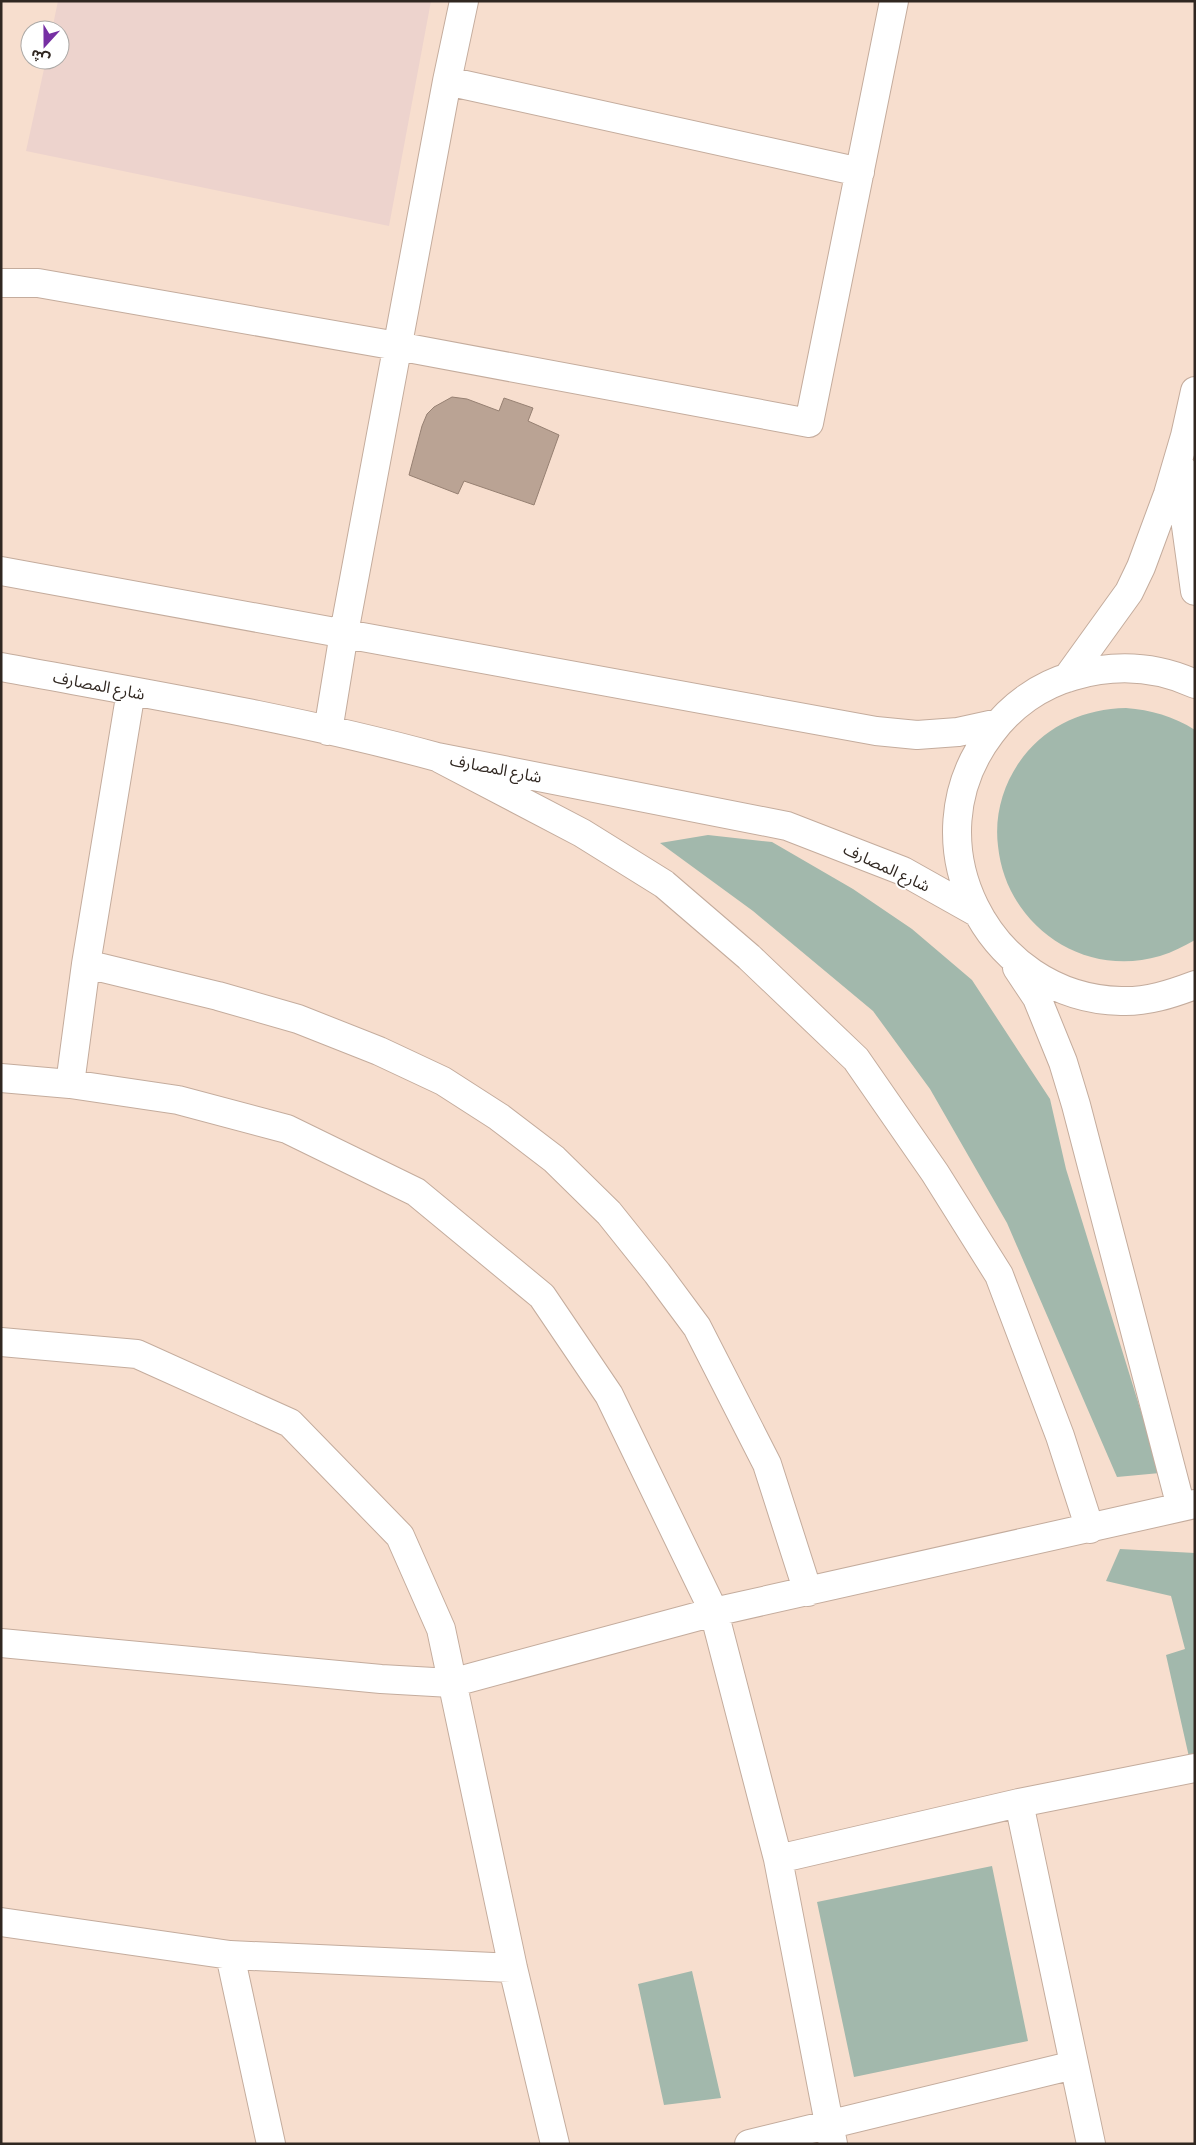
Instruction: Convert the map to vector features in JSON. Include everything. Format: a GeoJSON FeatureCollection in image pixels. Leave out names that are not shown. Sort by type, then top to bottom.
{"type":"FeatureCollection","features":[{"type":"Feature","properties":{"kind":"street"},"geometry":{"type":"LineString","coordinates":[[328,731],[344,633],[397,346],[464,1]]}},
{"type":"Feature","properties":{"kind":"street"},"geometry":{"type":"LineString","coordinates":[[1,283],[38,283],[397,346],[809,423],[894,1]]}},
{"type":"Feature","properties":{"kind":"street"},"geometry":{"type":"LineString","coordinates":[[447,81],[860,172]]}},
{"type":"Feature","properties":{"kind":"street"},"geometry":{"type":"LineString","coordinates":[[1067,678],[1129,592],[1141,566],[1168,494],[1185,436],[1195,391]]}},
{"type":"Feature","properties":{"kind":"street"},"geometry":{"type":"LineString","coordinates":[[1185,436],[1182,497],[1195,591]]}},
{"type":"Feature","properties":{"kind":"street"},"geometry":{"type":"LineString","coordinates":[[1,571],[876,731],[916,736],[958,732],[999,723]]}},
{"type":"Feature","properties":{"kind":"street","name":"شارع المصارف"},"geometry":{"type":"LineString","coordinates":[[1,667],[131,691],[328,731],[437,757],[787,826],[903,871],[976,912]]}},
{"type":"Feature","properties":{"kind":"street"},"geometry":{"type":"LineString","coordinates":[[1,1643],[381,1679],[451,1683],[714,1612],[1090,1529],[1188,1505],[1063,1062],[1036,998],[976,912],[959,864],[957,839],[962,789],[971,765],[999,723],[1030,696],[1067,678],[1106,668],[1126,668],[1166,673],[1195,684]]}},
{"type":"Feature","properties":{"kind":"street"},"geometry":{"type":"LineString","coordinates":[[70,1084],[86,964],[131,691]]}},
{"type":"Feature","properties":{"kind":"street"},"geometry":{"type":"LineString","coordinates":[[437,757],[582,833],[664,884],[749,956],[856,1059],[935,1173],[999,1274],[1060,1436],[1090,1529]]}},
{"type":"Feature","properties":{"kind":"street"},"geometry":{"type":"LineString","coordinates":[[1006,953],[1026,969],[1047,982],[1071,992],[1096,998],[1121,1001],[1147,1000],[1172,994],[1195,985]]}},
{"type":"Feature","properties":{"kind":"street"},"geometry":{"type":"LineString","coordinates":[[86,964],[218,996],[298,1019],[379,1051],[443,1081],[499,1117],[554,1159],[609,1213],[697,1327],[767,1464],[808,1592]]}},
{"type":"Feature","properties":{"kind":"street"},"geometry":{"type":"LineString","coordinates":[[1,1078],[70,1084],[178,1100],[287,1129],[416,1192],[542,1296],[609,1395],[714,1612],[778,1859],[831,2134]]}},
{"type":"Feature","properties":{"kind":"street"},"geometry":{"type":"LineString","coordinates":[[1,1342],[137,1354],[290,1422],[400,1536],[441,1629],[513,1968],[555,2144]]}},
{"type":"Feature","properties":{"kind":"street"},"geometry":{"type":"LineString","coordinates":[[778,1859],[1019,1802],[1195,1768]]}},
{"type":"Feature","properties":{"kind":"street"},"geometry":{"type":"LineString","coordinates":[[1019,1802],[1091,2144]]}},
{"type":"Feature","properties":{"kind":"street"},"geometry":{"type":"LineString","coordinates":[[1,1922],[230,1955],[513,1968]]}},
{"type":"Feature","properties":{"kind":"street"},"geometry":{"type":"LineString","coordinates":[[230,1955],[271,2144]]}},
{"type":"Feature","properties":{"kind":"street"},"geometry":{"type":"LineString","coordinates":[[749,2144],[831,2134],[1074,2066]]}},
{"type":"Feature","properties":{"kind":"shaded area"},"geometry":{"type":"Polygon","coordinates":[[[58,1],[431,1],[389,226],[26,151],[44,70],[70,70],[70,20],[54,20],[58,1]]]}},
{"type":"Feature","properties":{"kind":"green space"},"geometry":{"type":"Polygon","coordinates":[[[1126,708],[1162,714],[1195,730],[1195,940],[1160,956],[1131,961],[1103,960],[1077,952],[1053,939],[1032,922],[1016,900],[1004,874],[997,834],[999,810],[1006,788],[1016,767],[1033,745],[1056,727],[1069,720],[1096,711],[1126,708]]]}},
{"type":"Feature","properties":{"kind":"green space"},"geometry":{"type":"Polygon","coordinates":[[[708,835],[772,842],[853,889],[912,929],[972,980],[1050,1099],[1066,1169],[1160,1473],[1117,1477],[1007,1223],[930,1089],[873,1011],[753,911],[660,843],[708,835]]]}},
{"type":"Feature","properties":{"kind":"green space"},"geometry":{"type":"Polygon","coordinates":[[[1120,1549],[1195,1553],[1195,1756],[1189,1757],[1166,1655],[1185,1649],[1171,1596],[1106,1581],[1120,1549]]]}},
{"type":"Feature","properties":{"kind":"green space"},"geometry":{"type":"Polygon","coordinates":[[[992,1866],[1028,2041],[854,2077],[817,1902],[992,1866]]]}},
{"type":"Feature","properties":{"kind":"green space"},"geometry":{"type":"Polygon","coordinates":[[[692,1971],[721,2098],[664,2105],[638,1984],[692,1971]]]}},
{"type":"Feature","properties":{"kind":"building"},"geometry":{"type":"Polygon","coordinates":[[[452,397],[467,399],[499,411],[504,398],[533,408],[528,421],[559,435],[534,505],[464,481],[458,494],[409,475],[427,414],[434,407],[452,397]]]}}]}
